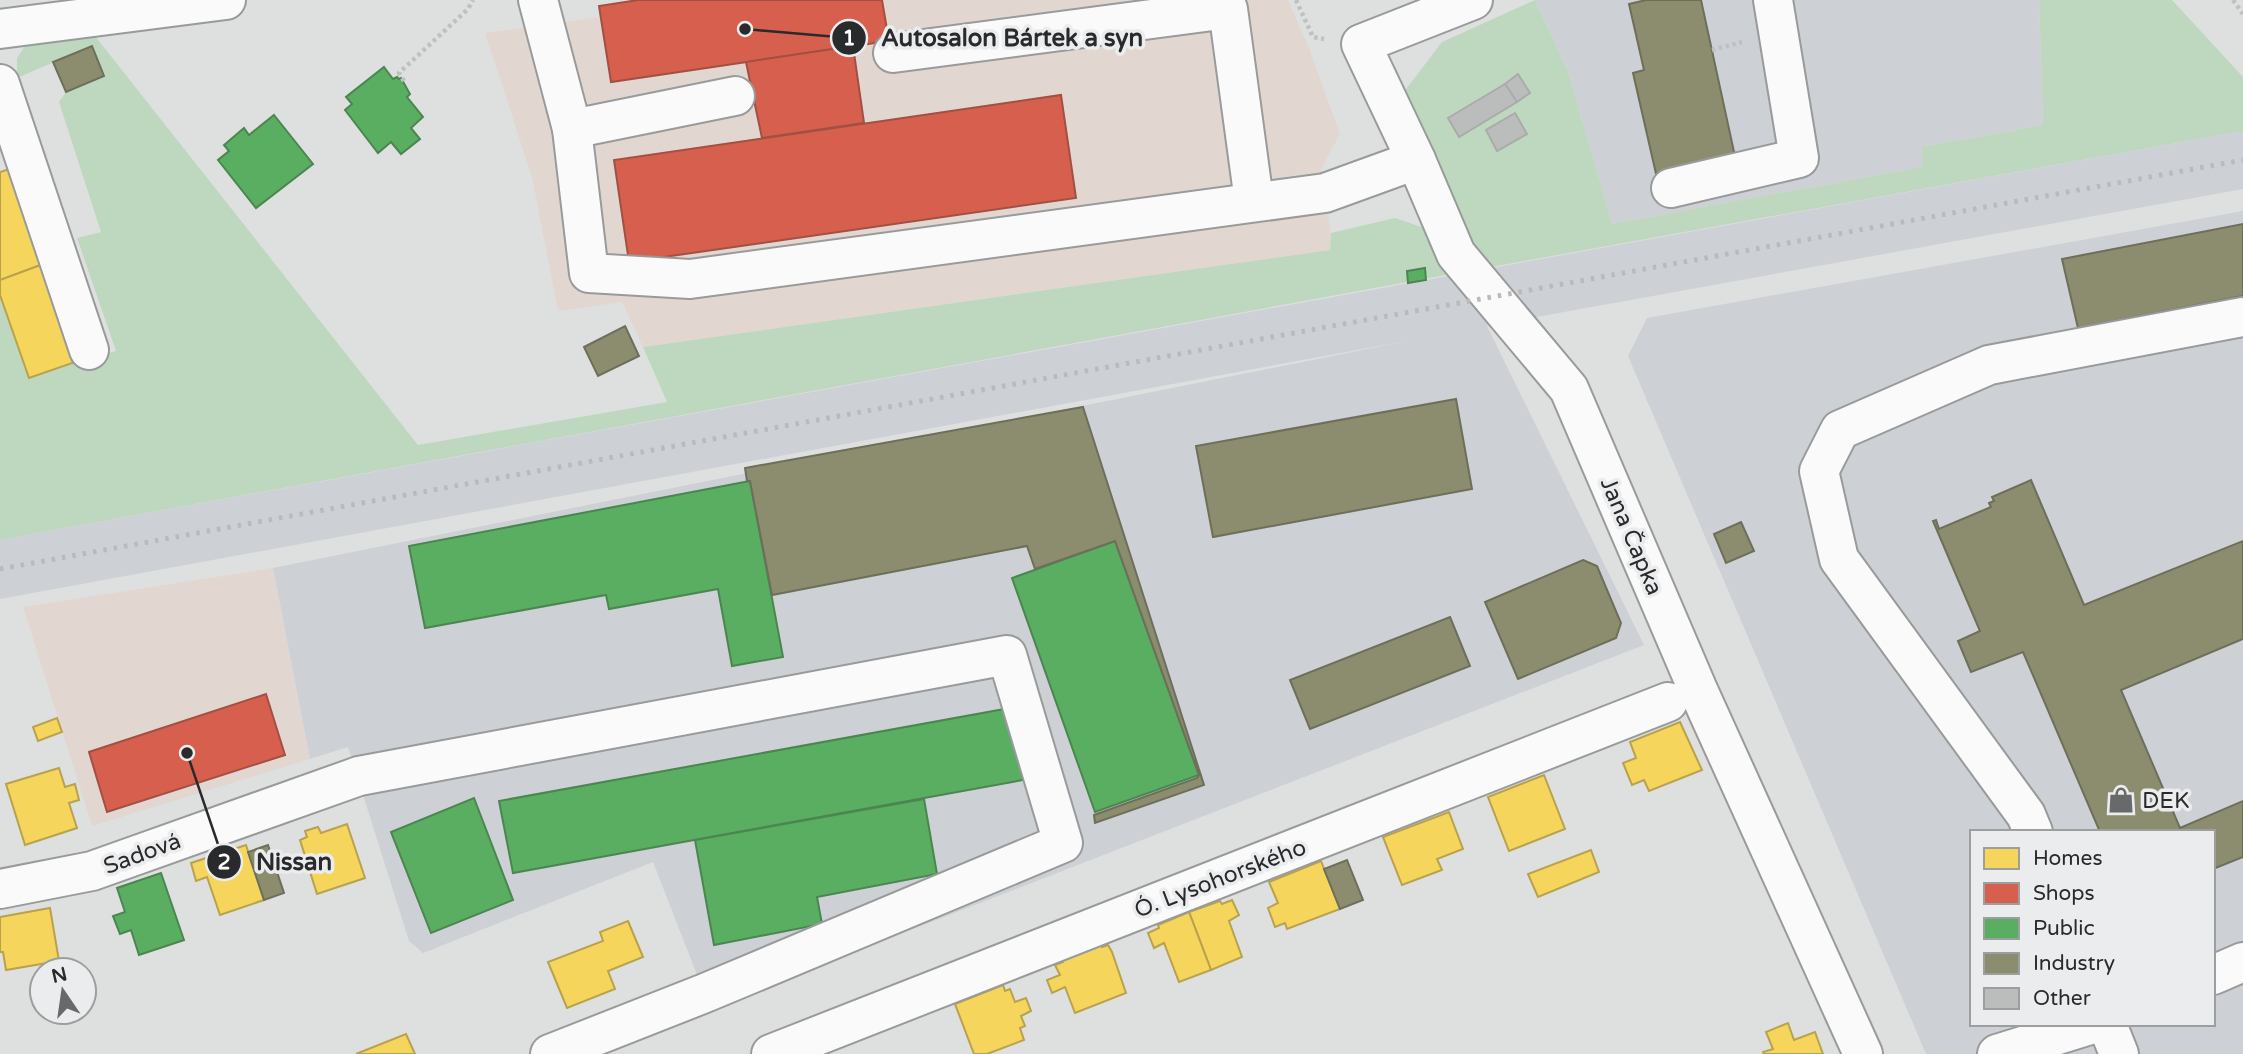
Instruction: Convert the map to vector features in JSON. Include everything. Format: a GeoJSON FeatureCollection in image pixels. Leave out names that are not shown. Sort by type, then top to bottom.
{"type":"FeatureCollection","features":[{"type":"Feature","properties":{"kind":"street"},"geometry":{"type":"LineString","coordinates":[[0,29],[226,0]]}},
{"type":"Feature","properties":{"kind":"street","name":"Jana Čapka"},"geometry":{"type":"LineString","coordinates":[[1473,0],[1361,44],[1416,160],[1456,254],[1569,389],[1698,690],[1863,1054]]}},
{"type":"Feature","properties":{"kind":"street"},"geometry":{"type":"LineString","coordinates":[[1671,188],[1799,158],[1773,0]]}},
{"type":"Feature","properties":{"kind":"street"},"geometry":{"type":"LineString","coordinates":[[539,1],[572,129],[589,273],[690,279],[1325,193],[1416,160]]}},
{"type":"Feature","properties":{"kind":"street"},"geometry":{"type":"LineString","coordinates":[[893,53],[1228,9],[1254,201]]}},
{"type":"Feature","properties":{"kind":"street"},"geometry":{"type":"LineString","coordinates":[[0,84],[89,350]]}},
{"type":"Feature","properties":{"kind":"street"},"geometry":{"type":"LineString","coordinates":[[572,129],[735,96]]}},
{"type":"Feature","properties":{"kind":"street"},"geometry":{"type":"LineString","coordinates":[[2032,830],[2026,815],[1839,559],[1819,471],[1840,430],[1989,365],[2243,317]]}},
{"type":"Feature","properties":{"kind":"street","name":"Sadová"},"geometry":{"type":"LineString","coordinates":[[0,889],[92,871],[359,776],[1007,655],[1062,843],[705,993],[550,1054]]}},
{"type":"Feature","properties":{"kind":"street","name":"Ó. Lysohorského"},"geometry":{"type":"LineString","coordinates":[[771,1054],[1668,702]]}},
{"type":"Feature","properties":{"kind":"street"},"geometry":{"type":"LineString","coordinates":[[2215,974],[2243,962]]}},
{"type":"Feature","properties":{"kind":"street"},"geometry":{"type":"LineString","coordinates":[[1997,1054],[2086,1026]]}},
{"type":"Feature","properties":{"kind":"street"},"geometry":{"type":"LineString","coordinates":[[2108,1026],[2119,1054]]}},
{"type":"Feature","properties":{"kind":"path"},"geometry":{"type":"LineString","coordinates":[[404,81],[399,73],[468,9],[473,0]]}},
{"type":"Feature","properties":{"kind":"path"},"geometry":{"type":"LineString","coordinates":[[2233,0],[2243,14]]}},
{"type":"Feature","properties":{"kind":"shaded area"},"geometry":{"type":"Polygon","coordinates":[[[638,0],[1288,0],[1309,48],[1340,134],[1321,169],[1331,233],[1330,250],[643,347],[622,302],[558,311],[532,177],[485,33],[601,17],[599,6],[638,0]]]}},
{"type":"Feature","properties":{"kind":"shaded area"},"geometry":{"type":"Polygon","coordinates":[[[1535,0],[2039,0],[2043,125],[1923,147],[1923,167],[1612,224],[1568,71],[1535,0]]]}},
{"type":"Feature","properties":{"kind":"shaded area"},"geometry":{"type":"Polygon","coordinates":[[[2243,131],[2243,189],[1487,326],[1644,645],[710,1008],[653,862],[423,953],[409,941],[348,747],[310,759],[273,568],[1412,340],[0,599],[0,540],[2243,131]]]}},
{"type":"Feature","properties":{"kind":"shaded area"},"geometry":{"type":"Polygon","coordinates":[[[2243,211],[2243,1054],[1926,1054],[1628,356],[1647,318],[2243,211]]]}},
{"type":"Feature","properties":{"kind":"shaded area"},"geometry":{"type":"Polygon","coordinates":[[[273,568],[310,759],[92,826],[23,607],[273,568]]]}},
{"type":"Feature","properties":{"kind":"green space"},"geometry":{"type":"Polygon","coordinates":[[[1535,0],[1568,71],[1612,224],[1922,167],[1922,147],[2043,125],[2039,0],[2172,0],[2243,77],[2243,131],[1486,268],[1462,249],[1397,101],[1442,42],[1535,0]]]}},
{"type":"Feature","properties":{"kind":"green space"},"geometry":{"type":"Polygon","coordinates":[[[95,36],[418,445],[667,402],[643,347],[1330,250],[1331,233],[1395,218],[1424,228],[1446,275],[0,540],[0,295],[29,378],[116,351],[77,238],[101,232],[59,102],[66,92],[104,76],[91,46],[17,78],[17,58],[25,46],[95,36]]]}},
{"type":"Feature","properties":{"kind":"building: Homes"},"geometry":{"type":"Polygon","coordinates":[[[13,168],[46,263],[0,280],[0,172],[13,168]]]}},
{"type":"Feature","properties":{"kind":"building: Homes"},"geometry":{"type":"Polygon","coordinates":[[[46,263],[81,360],[29,378],[0,295],[0,280],[46,263]]]}},
{"type":"Feature","properties":{"kind":"building: Homes"},"geometry":{"type":"Polygon","coordinates":[[[57,718],[62,732],[38,741],[33,727],[57,718]]]}},
{"type":"Feature","properties":{"kind":"building: Homes"},"geometry":{"type":"Polygon","coordinates":[[[1680,722],[1702,770],[1649,791],[1644,780],[1632,785],[1623,763],[1636,758],[1630,742],[1680,722]]]}},
{"type":"Feature","properties":{"kind":"building: Homes"},"geometry":{"type":"Polygon","coordinates":[[[59,768],[65,787],[75,784],[79,800],[69,803],[77,828],[25,845],[6,784],[59,768]]]}},
{"type":"Feature","properties":{"kind":"building: Homes"},"geometry":{"type":"Polygon","coordinates":[[[1544,775],[1565,829],[1509,851],[1488,797],[1544,775]]]}},
{"type":"Feature","properties":{"kind":"building: Homes"},"geometry":{"type":"Polygon","coordinates":[[[1449,812],[1463,849],[1437,859],[1442,870],[1402,885],[1383,837],[1449,812]]]}},
{"type":"Feature","properties":{"kind":"building: Homes"},"geometry":{"type":"Polygon","coordinates":[[[347,824],[365,878],[317,894],[300,840],[307,837],[305,831],[318,827],[321,833],[347,824]]]}},
{"type":"Feature","properties":{"kind":"building: Homes"},"geometry":{"type":"Polygon","coordinates":[[[246,845],[264,900],[220,915],[207,877],[196,881],[191,863],[246,845]]]}},
{"type":"Feature","properties":{"kind":"building: Homes"},"geometry":{"type":"Polygon","coordinates":[[[1591,850],[1599,872],[1538,897],[1528,874],[1591,850]]]}},
{"type":"Feature","properties":{"kind":"building: Homes"},"geometry":{"type":"Polygon","coordinates":[[[1321,861],[1340,909],[1287,929],[1285,923],[1275,927],[1268,908],[1278,903],[1269,882],[1321,861]]]}},
{"type":"Feature","properties":{"kind":"building: Homes"},"geometry":{"type":"Polygon","coordinates":[[[1232,900],[1239,915],[1229,921],[1242,957],[1211,970],[1189,912],[1220,901],[1222,904],[1232,900]]]}},
{"type":"Feature","properties":{"kind":"building: Homes"},"geometry":{"type":"Polygon","coordinates":[[[50,908],[58,956],[28,956],[28,966],[6,970],[3,952],[0,952],[0,917],[50,908]]]}},
{"type":"Feature","properties":{"kind":"building: Homes"},"geometry":{"type":"Polygon","coordinates":[[[1189,912],[1211,970],[1179,982],[1164,943],[1154,948],[1148,933],[1159,928],[1158,925],[1189,912]]]}},
{"type":"Feature","properties":{"kind":"building: Homes"},"geometry":{"type":"Polygon","coordinates":[[[628,921],[643,957],[608,971],[615,989],[567,1008],[548,962],[603,941],[600,932],[628,921]]]}},
{"type":"Feature","properties":{"kind":"building: Homes"},"geometry":{"type":"Polygon","coordinates":[[[1101,945],[1108,945],[1112,952],[1126,993],[1075,1013],[1065,987],[1052,993],[1047,980],[1060,975],[1055,965],[1063,962],[1062,960],[1101,945]]]}},
{"type":"Feature","properties":{"kind":"building: Homes"},"geometry":{"type":"Polygon","coordinates":[[[1003,985],[1005,991],[1010,989],[1015,1002],[1026,998],[1031,1011],[1021,1016],[1025,1026],[1020,1028],[1024,1040],[987,1054],[974,1054],[955,1004],[1003,985]]]}},
{"type":"Feature","properties":{"kind":"building: Homes"},"geometry":{"type":"Polygon","coordinates":[[[1788,1023],[1794,1040],[1815,1032],[1823,1054],[1764,1054],[1763,1052],[1773,1049],[1766,1032],[1788,1023]]]}},
{"type":"Feature","properties":{"kind":"building: Homes"},"geometry":{"type":"Polygon","coordinates":[[[406,1034],[415,1054],[356,1054],[406,1034]]]}},
{"type":"Feature","properties":{"kind":"building: Shops"},"geometry":{"type":"Polygon","coordinates":[[[638,0],[882,0],[889,41],[611,82],[599,6],[638,0]]]}},
{"type":"Feature","properties":{"kind":"building: Shops"},"geometry":{"type":"Polygon","coordinates":[[[853,46],[864,123],[762,138],[746,62],[853,46]]]}},
{"type":"Feature","properties":{"kind":"building: Shops"},"geometry":{"type":"Polygon","coordinates":[[[1061,95],[1076,198],[629,262],[614,160],[1061,95]]]}},
{"type":"Feature","properties":{"kind":"building: Shops"},"geometry":{"type":"Polygon","coordinates":[[[266,694],[285,755],[107,812],[89,752],[266,694]]]}},
{"type":"Feature","properties":{"kind":"building: Public"},"geometry":{"type":"Polygon","coordinates":[[[384,67],[393,79],[401,78],[410,94],[407,97],[423,117],[411,128],[420,139],[401,154],[391,142],[378,153],[345,110],[352,104],[346,97],[384,67]]]}},
{"type":"Feature","properties":{"kind":"building: Public"},"geometry":{"type":"Polygon","coordinates":[[[274,115],[313,164],[256,208],[218,160],[229,151],[224,145],[244,128],[249,135],[274,115]]]}},
{"type":"Feature","properties":{"kind":"building: Public"},"geometry":{"type":"Polygon","coordinates":[[[1425,268],[1426,280],[1408,283],[1407,271],[1425,268]]]}},
{"type":"Feature","properties":{"kind":"building: Public"},"geometry":{"type":"Polygon","coordinates":[[[750,481],[783,657],[732,666],[718,589],[609,609],[606,595],[425,628],[409,546],[750,481]]]}},
{"type":"Feature","properties":{"kind":"building: Public"},"geometry":{"type":"Polygon","coordinates":[[[1115,541],[1199,775],[1095,812],[1012,578],[1115,541]]]}},
{"type":"Feature","properties":{"kind":"building: Public"},"geometry":{"type":"Polygon","coordinates":[[[1010,708],[1023,780],[513,873],[499,801],[1010,708]]]}},
{"type":"Feature","properties":{"kind":"building: Public"},"geometry":{"type":"Polygon","coordinates":[[[474,798],[513,900],[431,933],[391,832],[474,798]]]}},
{"type":"Feature","properties":{"kind":"building: Public"},"geometry":{"type":"Polygon","coordinates":[[[924,799],[937,874],[817,897],[822,924],[714,945],[695,840],[924,799]]]}},
{"type":"Feature","properties":{"kind":"building: Public"},"geometry":{"type":"Polygon","coordinates":[[[161,873],[184,940],[139,955],[131,930],[120,934],[113,916],[125,912],[117,888],[161,873]]]}},
{"type":"Feature","properties":{"kind":"building: Industry"},"geometry":{"type":"Polygon","coordinates":[[[1646,0],[1701,0],[1736,161],[1657,178],[1633,73],[1644,70],[1629,4],[1646,0]]]}},
{"type":"Feature","properties":{"kind":"building: Industry"},"geometry":{"type":"Polygon","coordinates":[[[92,46],[104,76],[66,92],[53,62],[92,46]]]}},
{"type":"Feature","properties":{"kind":"building: Industry"},"geometry":{"type":"Polygon","coordinates":[[[2243,224],[2243,296],[2078,328],[2062,259],[2243,224]]]}},
{"type":"Feature","properties":{"kind":"building: Industry"},"geometry":{"type":"Polygon","coordinates":[[[625,326],[639,356],[598,376],[584,347],[625,326]]]}},
{"type":"Feature","properties":{"kind":"building: Industry"},"geometry":{"type":"Polygon","coordinates":[[[1456,399],[1472,489],[1213,537],[1196,446],[1456,399]]]}},
{"type":"Feature","properties":{"kind":"building: Industry"},"geometry":{"type":"Polygon","coordinates":[[[1083,407],[1204,785],[1095,823],[1094,815],[1199,775],[1115,541],[1035,569],[1027,546],[772,595],[750,481],[747,481],[745,468],[1083,407]]]}},
{"type":"Feature","properties":{"kind":"building: Industry"},"geometry":{"type":"Polygon","coordinates":[[[2031,480],[2084,605],[2243,541],[2243,639],[2121,690],[2180,828],[2243,801],[2243,857],[2215,868],[2215,830],[2099,830],[2023,652],[1971,672],[1958,641],[1980,631],[1933,521],[1936,520],[1939,529],[1991,507],[1989,503],[1994,501],[1992,497],[2031,480]]]}},
{"type":"Feature","properties":{"kind":"building: Industry"},"geometry":{"type":"Polygon","coordinates":[[[1741,522],[1754,551],[1726,563],[1714,534],[1741,522]]]}},
{"type":"Feature","properties":{"kind":"building: Industry"},"geometry":{"type":"Polygon","coordinates":[[[1583,560],[1597,566],[1621,623],[1616,638],[1518,679],[1485,602],[1583,560]]]}},
{"type":"Feature","properties":{"kind":"building: Industry"},"geometry":{"type":"Polygon","coordinates":[[[1450,617],[1470,666],[1310,729],[1290,680],[1450,617]]]}},
{"type":"Feature","properties":{"kind":"building: Industry"},"geometry":{"type":"Polygon","coordinates":[[[268,845],[284,893],[264,900],[248,852],[268,845]]]}},
{"type":"Feature","properties":{"kind":"building: Industry"},"geometry":{"type":"Polygon","coordinates":[[[1347,860],[1363,900],[1340,909],[1324,869],[1347,860]]]}},
{"type":"Feature","properties":{"kind":"building: Other"},"geometry":{"type":"Polygon","coordinates":[[[1518,74],[1530,93],[1517,102],[1505,84],[1518,74]]]}},
{"type":"Feature","properties":{"kind":"building: Other"},"geometry":{"type":"Polygon","coordinates":[[[1505,84],[1517,102],[1459,137],[1448,118],[1505,84]]]}},
{"type":"Feature","properties":{"kind":"building: Other"},"geometry":{"type":"Polygon","coordinates":[[[1515,113],[1527,134],[1497,151],[1486,130],[1515,113]]]}},
{"type":"Feature","properties":{"kind":"railway"},"geometry":{"type":"LineString","coordinates":[[0,569],[2243,160]]}},
{"type":"Feature","properties":{"kind":"place","name":"Autosalon Bártek a syn"},"geometry":{"type":"Point","coordinates":[745,29]}},
{"type":"Feature","properties":{"kind":"place","name":"Nissan"},"geometry":{"type":"Point","coordinates":[187,753]}},
{"type":"Feature","properties":{"kind":"place","name":"DEK"},"geometry":{"type":"Point","coordinates":[2121,800]}}]}
